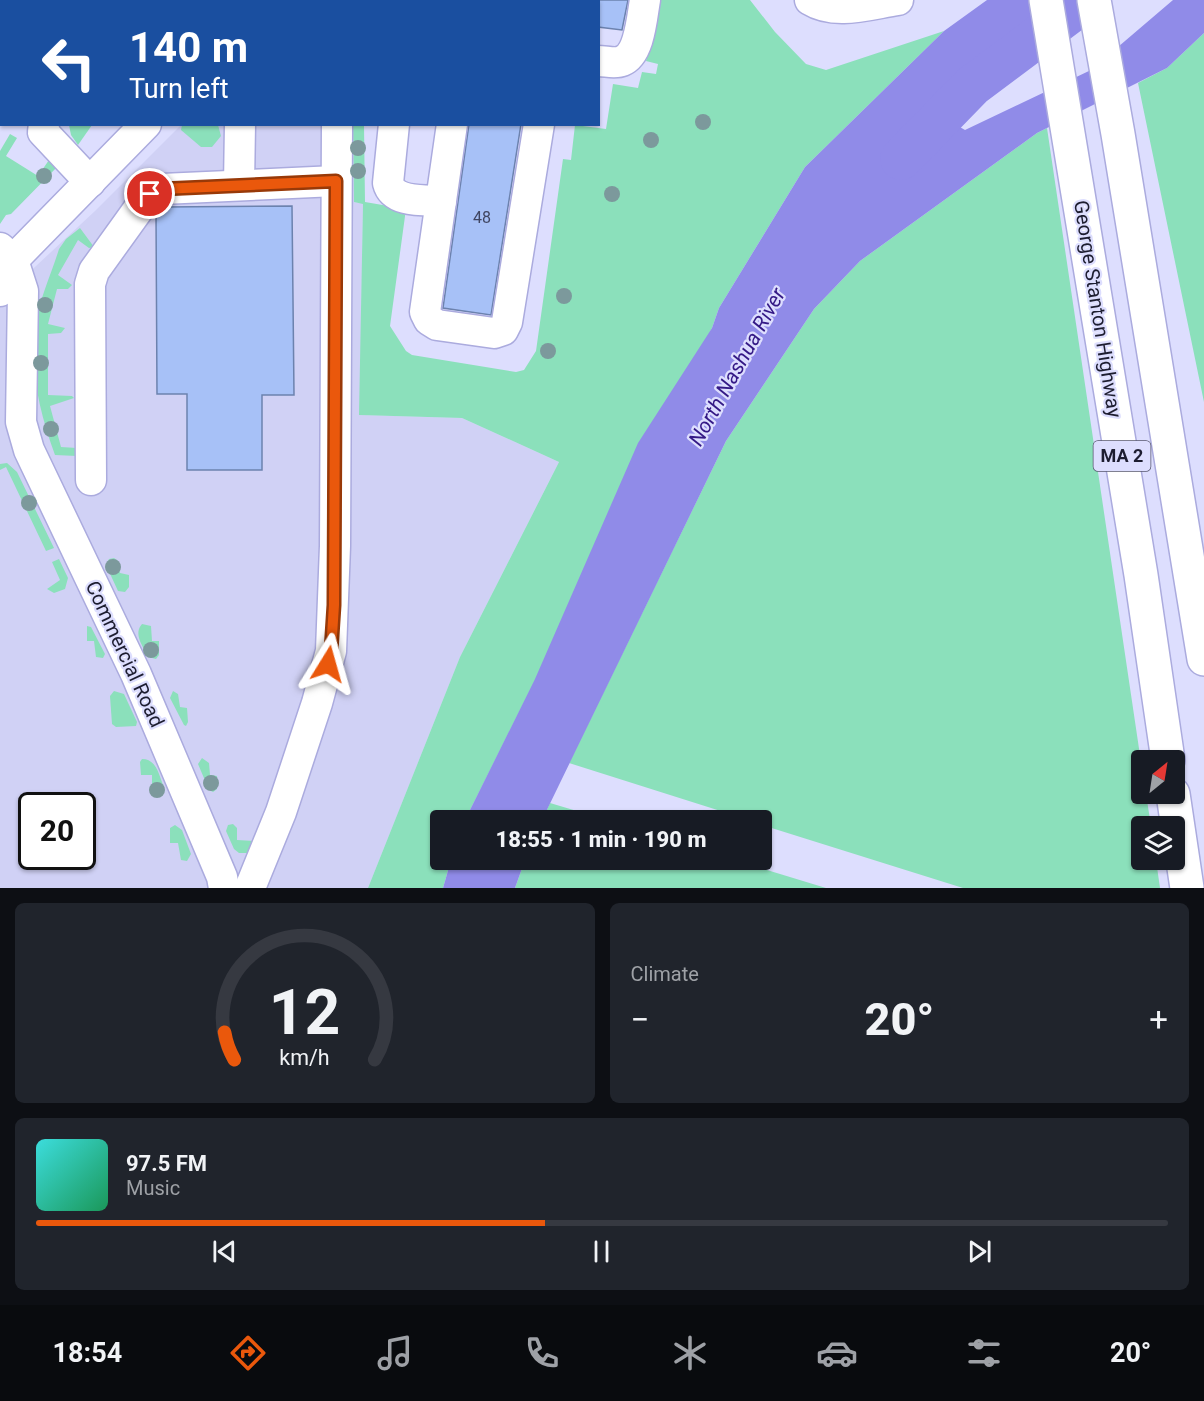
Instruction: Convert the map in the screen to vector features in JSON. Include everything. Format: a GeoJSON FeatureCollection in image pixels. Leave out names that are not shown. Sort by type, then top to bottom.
{"type":"FeatureCollection","features":[{"type":"Feature","properties":{"kind":"highway","name":"George Stanton Highway"},"geometry":{"type":"LineString","coordinates":[[1046,0],[1141,575],[1167,750]]}},
{"type":"Feature","properties":{"kind":"highway","name":"MA 2"},"geometry":{"type":"LineString","coordinates":[[1094,0],[1204,658]]}},
{"type":"Feature","properties":{"kind":"highway"},"geometry":{"type":"LineString","coordinates":[[1174,804],[1186,888]]}},
{"type":"Feature","properties":{"kind":"street"},"geometry":{"type":"LineString","coordinates":[[600,60],[623,61],[631,55],[636,45],[645,0]]}},
{"type":"Feature","properties":{"kind":"street"},"geometry":{"type":"LineString","coordinates":[[810,0],[825,8],[836,9],[898,0]]}},
{"type":"Feature","properties":{"kind":"street"},"geometry":{"type":"LineString","coordinates":[[44,126],[43,132],[90,182]]}},
{"type":"Feature","properties":{"kind":"street"},"geometry":{"type":"LineString","coordinates":[[0,291],[4,260],[90,182],[144,126]]}},
{"type":"Feature","properties":{"kind":"street"},"geometry":{"type":"LineString","coordinates":[[239,185],[240,126]]}},
{"type":"Feature","properties":{"kind":"street"},"geometry":{"type":"LineString","coordinates":[[250,888],[281,812],[317,704],[331,651],[335,525],[337,126]]}},
{"type":"Feature","properties":{"kind":"street"},"geometry":{"type":"LineString","coordinates":[[394,126],[388,183],[391,191],[399,197],[441,201]]}},
{"type":"Feature","properties":{"kind":"street"},"geometry":{"type":"LineString","coordinates":[[452,126],[425,312],[427,317],[437,325],[494,333],[503,330],[507,322],[539,126]]}},
{"type":"Feature","properties":{"kind":"street"},"geometry":{"type":"LineString","coordinates":[[91,480],[88,294],[94,271],[150,194],[162,189],[336,181]]}},
{"type":"Feature","properties":{"kind":"street","name":"Commercial Road"},"geometry":{"type":"LineString","coordinates":[[4,260],[24,291],[7,394],[10,425],[33,459],[166,742],[222,877],[224,888]]}},
{"type":"Feature","properties":{"kind":"shaded area"},"geometry":{"type":"Polygon","coordinates":[[[180,126],[353,126],[354,202],[363,203],[360,415],[462,418],[559,462],[460,657],[368,888],[0,888],[0,304],[21,280],[95,211],[180,126]]]}},
{"type":"Feature","properties":{"kind":"green space"},"geometry":{"type":"Polygon","coordinates":[[[661,0],[750,0],[775,32],[806,64],[826,70],[944,31],[805,167],[719,308],[712,328],[470,810],[430,810],[430,870],[448,870],[443,888],[368,888],[460,657],[559,462],[462,418],[359,415],[363,204],[354,202],[353,126],[364,126],[365,202],[406,209],[390,326],[406,351],[412,355],[516,372],[524,370],[536,351],[563,159],[571,160],[575,126],[606,129],[613,84],[638,88],[642,72],[656,74],[658,64],[646,61],[661,0]]]}},
{"type":"Feature","properties":{"kind":"green space"},"geometry":{"type":"Polygon","coordinates":[[[1204,33],[1204,402],[1138,83],[1167,68],[1204,33]]]}},
{"type":"Feature","properties":{"kind":"green space"},"geometry":{"type":"Polygon","coordinates":[[[69,126],[91,126],[78,145],[71,135],[69,126]]]}},
{"type":"Feature","properties":{"kind":"green space"},"geometry":{"type":"Polygon","coordinates":[[[182,126],[218,126],[221,136],[212,147],[201,147],[181,130],[182,126]]]}},
{"type":"Feature","properties":{"kind":"green space"},"geometry":{"type":"Polygon","coordinates":[[[1047,128],[1139,750],[1131,750],[1131,804],[1148,804],[1149,816],[1131,816],[1131,870],[1157,870],[1160,888],[963,888],[772,828],[772,810],[717,810],[569,763],[726,441],[814,309],[860,261],[1047,128]]]}},
{"type":"Feature","properties":{"kind":"green space"},"geometry":{"type":"Polygon","coordinates":[[[10,134],[17,138],[6,156],[38,176],[49,160],[59,165],[11,214],[6,215],[0,224],[0,151],[10,134]]]}},
{"type":"Feature","properties":{"kind":"green space"},"geometry":{"type":"Polygon","coordinates":[[[80,228],[94,247],[89,248],[78,240],[58,275],[72,285],[68,289],[57,289],[48,324],[65,328],[61,333],[48,334],[48,395],[74,398],[50,406],[61,447],[77,448],[77,456],[55,455],[45,424],[35,377],[35,329],[42,299],[59,249],[66,239],[80,228]]]}},
{"type":"Feature","properties":{"kind":"green space"},"geometry":{"type":"Polygon","coordinates":[[[7,463],[17,472],[54,548],[46,551],[6,467],[0,470],[0,464],[7,463]]]}},
{"type":"Feature","properties":{"kind":"green space"},"geometry":{"type":"Polygon","coordinates":[[[114,558],[118,561],[120,573],[129,575],[129,587],[125,592],[118,591],[106,565],[109,559],[114,558]]]}},
{"type":"Feature","properties":{"kind":"green space"},"geometry":{"type":"Polygon","coordinates":[[[59,559],[68,578],[65,589],[54,593],[47,589],[60,580],[52,562],[59,559]]]}},
{"type":"Feature","properties":{"kind":"green space"},"geometry":{"type":"Polygon","coordinates":[[[142,624],[151,626],[152,641],[159,641],[159,655],[156,659],[148,657],[140,640],[138,632],[142,624]]]}},
{"type":"Feature","properties":{"kind":"green space"},"geometry":{"type":"Polygon","coordinates":[[[87,626],[91,627],[105,654],[103,658],[96,657],[94,641],[87,641],[87,626]]]}},
{"type":"Feature","properties":{"kind":"green space"},"geometry":{"type":"Polygon","coordinates":[[[114,691],[124,694],[137,722],[136,726],[116,727],[112,724],[110,696],[114,691]]]}},
{"type":"Feature","properties":{"kind":"green space"},"geometry":{"type":"Polygon","coordinates":[[[173,691],[178,694],[180,707],[187,708],[186,726],[170,698],[173,691]]]}},
{"type":"Feature","properties":{"kind":"green space"},"geometry":{"type":"Polygon","coordinates":[[[202,758],[209,763],[210,775],[217,776],[217,789],[213,792],[209,790],[198,764],[202,758]]]}},
{"type":"Feature","properties":{"kind":"green space"},"geometry":{"type":"Polygon","coordinates":[[[142,759],[151,762],[157,769],[164,787],[160,794],[152,791],[152,775],[141,775],[140,762],[142,759]]]}},
{"type":"Feature","properties":{"kind":"green space"},"geometry":{"type":"Polygon","coordinates":[[[550,803],[573,810],[547,810],[550,803]]]}},
{"type":"Feature","properties":{"kind":"green space"},"geometry":{"type":"Polygon","coordinates":[[[233,824],[237,828],[237,840],[254,841],[250,853],[239,853],[234,849],[226,831],[228,825],[233,824]]]}},
{"type":"Feature","properties":{"kind":"green space"},"geometry":{"type":"Polygon","coordinates":[[[175,825],[182,830],[191,854],[187,861],[181,860],[178,843],[170,843],[170,828],[175,825]]]}},
{"type":"Feature","properties":{"kind":"green space"},"geometry":{"type":"Polygon","coordinates":[[[521,870],[767,870],[826,888],[515,888],[521,870]]]}},
{"type":"Feature","properties":{"kind":"water"},"geometry":{"type":"Polygon","coordinates":[[[987,0],[1058,0],[967,78],[937,114],[965,130],[1091,70],[1173,0],[1204,0],[1204,33],[1167,68],[1037,133],[860,261],[814,309],[726,441],[547,810],[470,810],[535,679],[638,443],[712,328],[719,308],[805,167],[944,31],[987,0]]]}},
{"type":"Feature","properties":{"kind":"water"},"geometry":{"type":"Polygon","coordinates":[[[448,870],[521,870],[515,888],[443,888],[448,870]]]}},
{"type":"Feature","properties":{"kind":"building"},"geometry":{"type":"Polygon","coordinates":[[[600,0],[628,0],[622,30],[600,27],[600,0]]]}},
{"type":"Feature","properties":{"kind":"building"},"geometry":{"type":"Polygon","coordinates":[[[469,126],[521,126],[491,315],[443,308],[469,126]]]}},
{"type":"Feature","properties":{"kind":"building"},"geometry":{"type":"Polygon","coordinates":[[[292,206],[294,395],[262,395],[262,470],[187,470],[187,394],[157,394],[156,214],[164,207],[292,206]]]}},
{"type":"Feature","properties":{"kind":"waterway","name":"North Nashua River"},"geometry":{"type":"LineString","coordinates":[[901,159],[972,86],[1087,0]]}},
{"type":"Feature","properties":{"kind":"route"},"geometry":{"type":"LineString","coordinates":[[150,194],[162,189],[336,181],[334,605],[328,664]]}}]}
